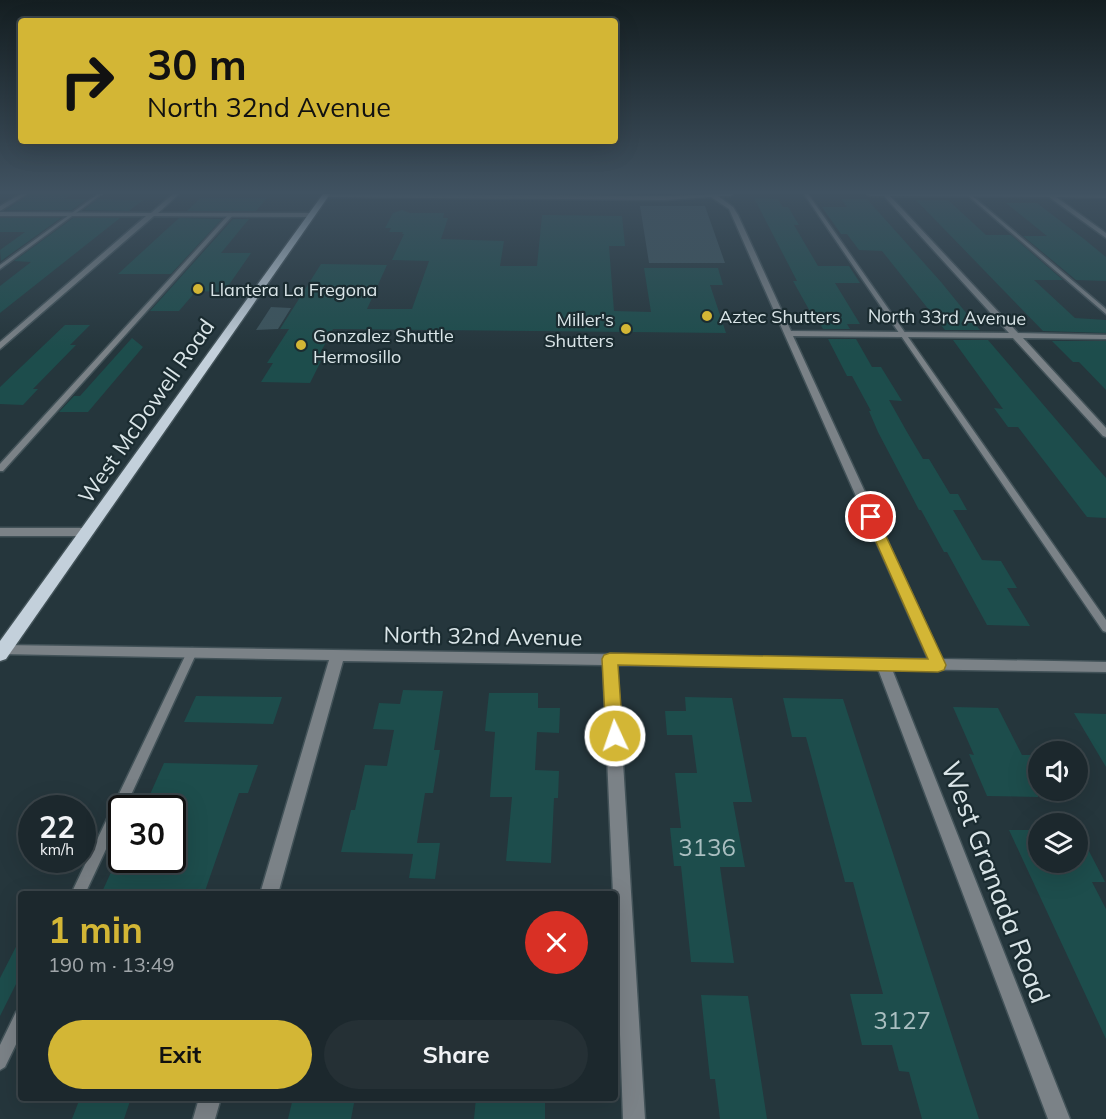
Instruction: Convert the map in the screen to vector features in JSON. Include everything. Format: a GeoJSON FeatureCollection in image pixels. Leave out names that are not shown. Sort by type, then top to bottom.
{"type":"FeatureCollection","features":[{"type":"Feature","properties":{"kind":"main road","name":"West McDowell Road"},"geometry":{"type":"LineString","coordinates":[[1,651],[289,246]]}},
{"type":"Feature","properties":{"kind":"street"},"geometry":{"type":"LineString","coordinates":[[0,346],[116,246]]}},
{"type":"Feature","properties":{"kind":"street"},"geometry":{"type":"LineString","coordinates":[[749,246],[938,665]]}},
{"type":"Feature","properties":{"kind":"street"},"geometry":{"type":"LineString","coordinates":[[934,246],[1106,434]]}},
{"type":"Feature","properties":{"kind":"street","name":"North 33rd Avenue"},"geometry":{"type":"LineString","coordinates":[[788,333],[1106,337]]}},
{"type":"Feature","properties":{"kind":"street"},"geometry":{"type":"LineString","coordinates":[[0,532],[86,532]]}},
{"type":"Feature","properties":{"kind":"street","name":"North 32nd Avenue"},"geometry":{"type":"LineString","coordinates":[[1,651],[338,654],[1106,667]]}},
{"type":"Feature","properties":{"kind":"street"},"geometry":{"type":"LineString","coordinates":[[270,891],[338,654]]}},
{"type":"Feature","properties":{"kind":"street"},"geometry":{"type":"LineString","coordinates":[[610,659],[634,1119]]}},
{"type":"Feature","properties":{"kind":"street","name":"West Granada Road"},"geometry":{"type":"LineString","coordinates":[[883,664],[1059,1119]]}},
{"type":"Feature","properties":{"kind":"street"},"geometry":{"type":"LineString","coordinates":[[204,1119],[209,1101]]}},
{"type":"Feature","properties":{"kind":"lane"},"geometry":{"type":"LineString","coordinates":[[0,267],[28,246]]}},
{"type":"Feature","properties":{"kind":"lane"},"geometry":{"type":"LineString","coordinates":[[0,469],[203,246]]}},
{"type":"Feature","properties":{"kind":"lane"},"geometry":{"type":"LineString","coordinates":[[842,246],[1106,628]]}},
{"type":"Feature","properties":{"kind":"lane"},"geometry":{"type":"LineString","coordinates":[[1030,246],[1106,312]]}},
{"type":"Feature","properties":{"kind":"lane"},"geometry":{"type":"LineString","coordinates":[[79,891],[192,652]]}},
{"type":"Feature","properties":{"kind":"lane"},"geometry":{"type":"LineString","coordinates":[[0,1062],[18,1023]]}},
{"type":"Feature","properties":{"kind":"shaded area"},"geometry":{"type":"Polygon","coordinates":[[[646,246],[719,246],[725,263],[649,263],[646,246]]]}},
{"type":"Feature","properties":{"kind":"shaded area"},"geometry":{"type":"Polygon","coordinates":[[[271,307],[291,308],[278,329],[256,330],[271,307]]]}},
{"type":"Feature","properties":{"kind":"building"},"geometry":{"type":"Polygon","coordinates":[[[5,246],[22,246],[1,261],[0,250],[5,246]]]}},
{"type":"Feature","properties":{"kind":"building"},"geometry":{"type":"Polygon","coordinates":[[[34,246],[84,246],[0,313],[0,286],[31,262],[14,261],[34,246]]]}},
{"type":"Feature","properties":{"kind":"building"},"geometry":{"type":"Polygon","coordinates":[[[148,246],[197,246],[171,274],[118,274],[148,246]]]}},
{"type":"Feature","properties":{"kind":"building","name":"Llantera La Fregona"},"geometry":{"type":"Polygon","coordinates":[[[208,246],[227,246],[221,253],[251,253],[224,292],[196,291],[179,311],[150,311],[208,246]]]}},
{"type":"Feature","properties":{"kind":"building"},"geometry":{"type":"Polygon","coordinates":[[[398,246],[503,246],[500,266],[537,266],[539,246],[609,246],[614,311],[651,312],[644,268],[718,268],[723,285],[710,285],[726,333],[333,329],[316,361],[321,361],[310,383],[261,382],[273,363],[267,363],[289,329],[280,329],[321,264],[387,265],[367,309],[412,309],[429,261],[392,260],[398,246]]]}},
{"type":"Feature","properties":{"kind":"building"},"geometry":{"type":"Polygon","coordinates":[[[779,246],[806,246],[818,266],[849,266],[860,283],[835,283],[860,324],[847,324],[850,329],[823,329],[820,324],[817,324],[793,281],[797,281],[779,246]]]}},
{"type":"Feature","properties":{"kind":"building"},"geometry":{"type":"Polygon","coordinates":[[[856,246],[909,246],[980,330],[945,330],[882,251],[859,250],[856,246]]]}},
{"type":"Feature","properties":{"kind":"building"},"geometry":{"type":"Polygon","coordinates":[[[961,246],[1024,246],[1063,280],[1034,280],[1075,318],[1106,320],[1106,333],[1043,331],[961,246]]]}},
{"type":"Feature","properties":{"kind":"building"},"geometry":{"type":"Polygon","coordinates":[[[1035,246],[1093,246],[1106,257],[1106,281],[1076,280],[1035,246]]]}},
{"type":"Feature","properties":{"kind":"building"},"geometry":{"type":"Polygon","coordinates":[[[65,325],[90,325],[70,345],[76,345],[33,389],[38,389],[23,405],[0,404],[0,387],[65,325]]]}},
{"type":"Feature","properties":{"kind":"building"},"geometry":{"type":"Polygon","coordinates":[[[132,338],[143,347],[88,412],[59,412],[74,396],[80,396],[132,338]]]}},
{"type":"Feature","properties":{"kind":"building"},"geometry":{"type":"Polygon","coordinates":[[[828,339],[856,339],[872,367],[881,367],[902,401],[889,400],[907,432],[923,459],[929,459],[950,494],[958,494],[967,510],[953,510],[982,560],[1001,561],[1017,588],[1007,588],[1030,626],[987,625],[947,552],[944,552],[919,510],[878,432],[869,411],[871,411],[852,376],[847,376],[828,339]]]}},
{"type":"Feature","properties":{"kind":"building"},"geometry":{"type":"Polygon","coordinates":[[[953,340],[988,340],[1106,478],[1106,518],[1087,517],[1018,427],[1008,427],[994,408],[1003,409],[953,340]]]}},
{"type":"Feature","properties":{"kind":"building"},"geometry":{"type":"Polygon","coordinates":[[[1052,341],[1106,341],[1106,390],[1079,362],[1073,362],[1052,341]]]}},
{"type":"Feature","properties":{"kind":"building"},"geometry":{"type":"Polygon","coordinates":[[[403,690],[443,691],[434,750],[440,750],[433,793],[425,793],[417,843],[440,843],[435,879],[409,878],[413,854],[341,852],[351,810],[355,810],[365,765],[387,766],[394,730],[373,729],[379,703],[400,704],[403,690]]]}},
{"type":"Feature","properties":{"kind":"building"},"geometry":{"type":"Polygon","coordinates":[[[489,693],[538,693],[538,708],[560,708],[559,733],[537,732],[535,770],[559,771],[558,798],[554,798],[551,863],[506,861],[512,797],[490,797],[495,732],[485,731],[489,693]]]}},
{"type":"Feature","properties":{"kind":"building"},"geometry":{"type":"Polygon","coordinates":[[[196,696],[282,697],[273,724],[184,722],[196,696]]]}},
{"type":"Feature","properties":{"kind":"building"},"geometry":{"type":"Polygon","coordinates":[[[685,697],[732,698],[752,802],[733,802],[745,867],[720,867],[734,963],[691,962],[681,866],[674,866],[670,828],[681,828],[675,773],[697,773],[692,735],[667,735],[665,711],[686,711],[685,697]]]}},
{"type":"Feature","properties":{"kind":"building"},"geometry":{"type":"Polygon","coordinates":[[[783,698],[843,699],[979,1119],[922,1119],[909,1072],[899,1071],[892,1045],[862,1045],[850,994],[883,994],[853,882],[845,882],[806,737],[792,737],[783,698]]]}},
{"type":"Feature","properties":{"kind":"building"},"geometry":{"type":"Polygon","coordinates":[[[953,707],[998,708],[1022,755],[1028,755],[1028,797],[987,796],[969,754],[974,755],[953,707]]]}},
{"type":"Feature","properties":{"kind":"building"},"geometry":{"type":"Polygon","coordinates":[[[1074,713],[1106,714],[1106,767],[1074,713]]]}},
{"type":"Feature","properties":{"kind":"building"},"geometry":{"type":"Polygon","coordinates":[[[164,763],[258,765],[248,793],[239,793],[205,891],[102,891],[111,873],[186,873],[186,795],[150,795],[164,763]]]}},
{"type":"Feature","properties":{"kind":"building"},"geometry":{"type":"Polygon","coordinates":[[[1009,830],[1028,830],[1028,871],[1009,830]]]}},
{"type":"Feature","properties":{"kind":"building"},"geometry":{"type":"Polygon","coordinates":[[[1088,849],[1105,882],[1092,882],[1106,909],[1106,1039],[1029,873],[1088,873],[1088,849]]]}},
{"type":"Feature","properties":{"kind":"building"},"geometry":{"type":"Polygon","coordinates":[[[18,943],[18,980],[0,1016],[0,978],[18,943]]]}},
{"type":"Feature","properties":{"kind":"building"},"geometry":{"type":"Polygon","coordinates":[[[701,995],[748,996],[767,1119],[720,1119],[715,1079],[710,1079],[701,995]]]}},
{"type":"Feature","properties":{"kind":"building"},"geometry":{"type":"Polygon","coordinates":[[[79,1101],[130,1101],[124,1119],[72,1119],[79,1101]]]}},
{"type":"Feature","properties":{"kind":"building"},"geometry":{"type":"Polygon","coordinates":[[[292,1101],[354,1101],[351,1119],[288,1119],[292,1101]]]}},
{"type":"Feature","properties":{"kind":"building"},"geometry":{"type":"Polygon","coordinates":[[[476,1101],[545,1101],[545,1119],[474,1119],[476,1101]]]}},
{"type":"Feature","properties":{"kind":"place","name":"Llantera La Fregona"},"geometry":{"type":"Point","coordinates":[198,289]}},
{"type":"Feature","properties":{"kind":"place","name":"Aztec Shutters"},"geometry":{"type":"Point","coordinates":[707,316]}},
{"type":"Feature","properties":{"kind":"place","name":"Miller's Shutters"},"geometry":{"type":"Point","coordinates":[626,329]}},
{"type":"Feature","properties":{"kind":"place","name":"Gonzalez Shuttle Hermosillo"},"geometry":{"type":"Point","coordinates":[301,345]}},
{"type":"Feature","properties":{"kind":"route"},"geometry":{"type":"LineString","coordinates":[[615,736],[610,659],[938,665],[871,517]]}}]}
